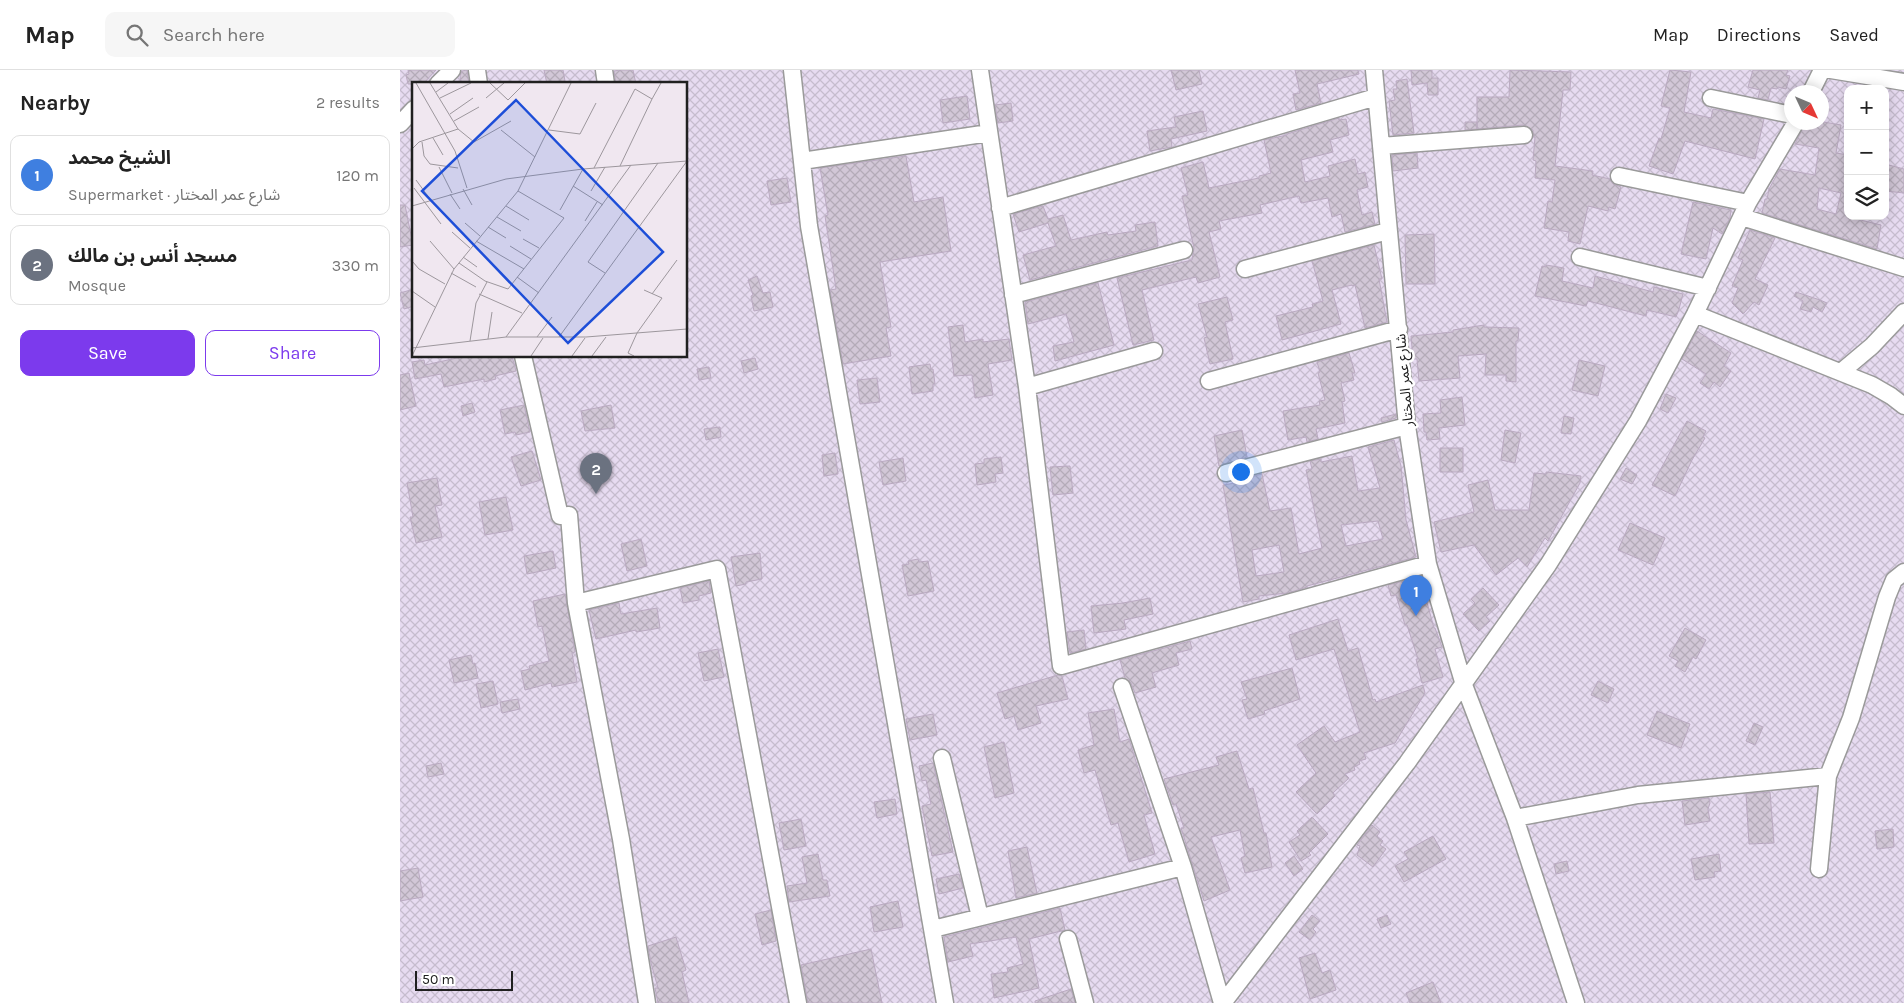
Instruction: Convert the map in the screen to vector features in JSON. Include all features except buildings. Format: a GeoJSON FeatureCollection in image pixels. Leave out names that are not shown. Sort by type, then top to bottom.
{"type":"FeatureCollection","features":[{"type":"Feature","properties":{"kind":"street"},"geometry":{"type":"LineString","coordinates":[[440,82],[452,70]]}},
{"type":"Feature","properties":{"kind":"street"},"geometry":{"type":"LineString","coordinates":[[792,70],[809,226],[945,1003]]}},
{"type":"Feature","properties":{"kind":"street"},"geometry":{"type":"LineString","coordinates":[[980,70],[1027,387],[1061,666],[1428,564]]}},
{"type":"Feature","properties":{"kind":"street","name":"شارع عمر المختار"},"geometry":{"type":"LineString","coordinates":[[1374,70],[1408,426],[1428,564],[1464,685],[1515,818],[1576,1003]]}},
{"type":"Feature","properties":{"kind":"street"},"geometry":{"type":"LineString","coordinates":[[1814,85],[1822,70]]}},
{"type":"Feature","properties":{"kind":"street"},"geometry":{"type":"LineString","coordinates":[[1831,70],[1904,82]]}},
{"type":"Feature","properties":{"kind":"street"},"geometry":{"type":"LineString","coordinates":[[1000,208],[1376,97]]}},
{"type":"Feature","properties":{"kind":"street"},"geometry":{"type":"LineString","coordinates":[[1710,98],[1784,113]]}},
{"type":"Feature","properties":{"kind":"street"},"geometry":{"type":"LineString","coordinates":[[400,124],[412,111]]}},
{"type":"Feature","properties":{"kind":"street"},"geometry":{"type":"LineString","coordinates":[[1222,1003],[1407,763],[1548,565],[1628,438],[1695,314],[1745,210],[1791,130]]}},
{"type":"Feature","properties":{"kind":"street"},"geometry":{"type":"LineString","coordinates":[[802,162],[989,133]]}},
{"type":"Feature","properties":{"kind":"street"},"geometry":{"type":"LineString","coordinates":[[1381,146],[1524,135]]}},
{"type":"Feature","properties":{"kind":"street"},"geometry":{"type":"LineString","coordinates":[[1619,176],[1745,210],[1904,268]]}},
{"type":"Feature","properties":{"kind":"street"},"geometry":{"type":"LineString","coordinates":[[1245,269],[1388,231]]}},
{"type":"Feature","properties":{"kind":"street"},"geometry":{"type":"LineString","coordinates":[[1013,295],[1184,250]]}},
{"type":"Feature","properties":{"kind":"street"},"geometry":{"type":"LineString","coordinates":[[1580,257],[1708,288]]}},
{"type":"Feature","properties":{"kind":"street"},"geometry":{"type":"LineString","coordinates":[[1841,372],[1872,346],[1904,312]]}},
{"type":"Feature","properties":{"kind":"street"},"geometry":{"type":"LineString","coordinates":[[1695,314],[1872,385],[1892,396],[1904,406]]}},
{"type":"Feature","properties":{"kind":"street"},"geometry":{"type":"LineString","coordinates":[[1209,381],[1399,329]]}},
{"type":"Feature","properties":{"kind":"street"},"geometry":{"type":"LineString","coordinates":[[1027,387],[1154,351]]}},
{"type":"Feature","properties":{"kind":"street"},"geometry":{"type":"LineString","coordinates":[[523,358],[560,516],[568,515],[576,603],[621,840],[647,1003]]}},
{"type":"Feature","properties":{"kind":"street"},"geometry":{"type":"LineString","coordinates":[[1226,473],[1408,426]]}},
{"type":"Feature","properties":{"kind":"street"},"geometry":{"type":"LineString","coordinates":[[576,603],[717,569],[798,1003]]}},
{"type":"Feature","properties":{"kind":"street"},"geometry":{"type":"LineString","coordinates":[[1819,869],[1828,776],[1851,718],[1887,597],[1894,580],[1904,572]]}},
{"type":"Feature","properties":{"kind":"street"},"geometry":{"type":"LineString","coordinates":[[1122,687],[1183,867],[1222,1003]]}},
{"type":"Feature","properties":{"kind":"street"},"geometry":{"type":"LineString","coordinates":[[942,758],[980,917]]}},
{"type":"Feature","properties":{"kind":"street"},"geometry":{"type":"LineString","coordinates":[[1515,818],[1638,795],[1828,776]]}},
{"type":"Feature","properties":{"kind":"street"},"geometry":{"type":"LineString","coordinates":[[933,928],[1183,867]]}},
{"type":"Feature","properties":{"kind":"street"},"geometry":{"type":"LineString","coordinates":[[1068,939],[1085,1003]]}},
{"type":"Feature","properties":{"kind":"shaded area"},"geometry":{"type":"Polygon","coordinates":[[[400,70],[1904,70],[1904,1003],[400,1003],[400,70]]]}},
{"type":"Feature","properties":{"kind":"place","name":"مسجد أنس بن مالك"},"geometry":{"type":"Point","coordinates":[596,494]}},
{"type":"Feature","properties":{"kind":"place","name":"الشيخ محمد"},"geometry":{"type":"Point","coordinates":[1416,616]}}]}
